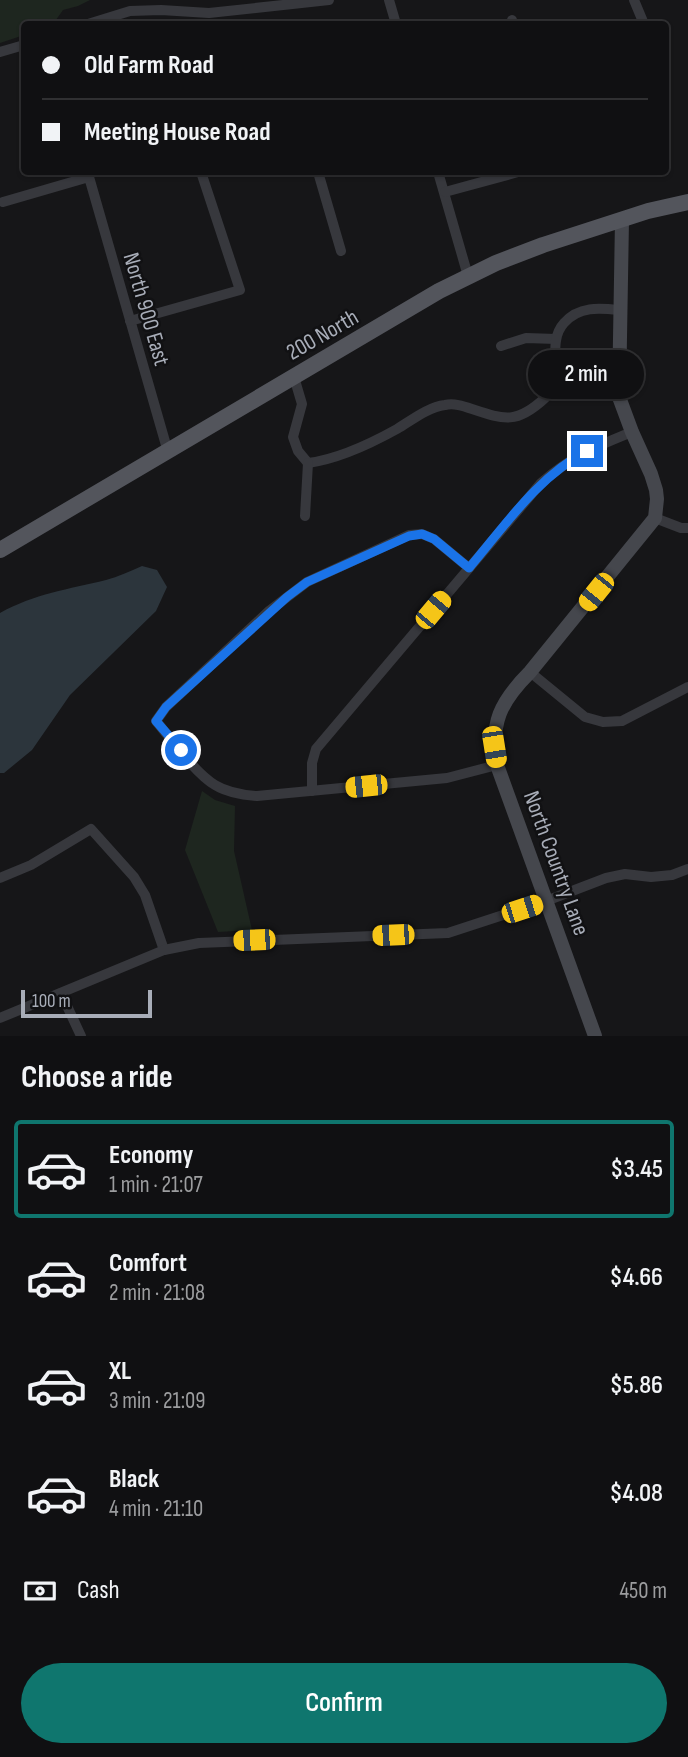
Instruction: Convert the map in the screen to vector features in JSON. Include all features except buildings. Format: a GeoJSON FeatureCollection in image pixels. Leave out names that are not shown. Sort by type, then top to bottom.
{"type":"FeatureCollection","features":[{"type":"Feature","properties":{"kind":"main road","name":"200 North"},"geometry":{"type":"LineString","coordinates":[[0,550],[468,276],[543,245],[657,209],[688,202]]}},
{"type":"Feature","properties":{"kind":"street"},"geometry":{"type":"LineString","coordinates":[[98,21],[130,11],[209,13],[329,0]]}},
{"type":"Feature","properties":{"kind":"street"},"geometry":{"type":"LineString","coordinates":[[389,0],[395,21]]}},
{"type":"Feature","properties":{"kind":"street"},"geometry":{"type":"LineString","coordinates":[[634,0],[643,21]]}},
{"type":"Feature","properties":{"kind":"street"},"geometry":{"type":"LineString","coordinates":[[0,52],[21,46]]}},
{"type":"Feature","properties":{"kind":"street"},"geometry":{"type":"LineString","coordinates":[[130,321],[240,290],[202,175]]}},
{"type":"Feature","properties":{"kind":"street"},"geometry":{"type":"LineString","coordinates":[[319,175],[341,251]]}},
{"type":"Feature","properties":{"kind":"street"},"geometry":{"type":"LineString","coordinates":[[440,175],[468,276]]}},
{"type":"Feature","properties":{"kind":"street"},"geometry":{"type":"LineString","coordinates":[[444,192],[507,175]]}},
{"type":"Feature","properties":{"kind":"street","name":"North 900 East"},"geometry":{"type":"LineString","coordinates":[[3,202],[89,177],[168,452]]}},
{"type":"Feature","properties":{"kind":"street"},"geometry":{"type":"LineString","coordinates":[[622,220],[619,397],[656,490],[655,518],[688,528]]}},
{"type":"Feature","properties":{"kind":"street"},"geometry":{"type":"LineString","coordinates":[[308,463],[327,461],[379,439],[446,404],[461,405],[498,418],[512,419],[525,414],[552,389],[555,379],[556,339],[560,327],[581,310],[619,310]]}},
{"type":"Feature","properties":{"kind":"street"},"geometry":{"type":"LineString","coordinates":[[501,346],[526,338],[556,339]]}},
{"type":"Feature","properties":{"kind":"street"},"geometry":{"type":"LineString","coordinates":[[293,377],[302,404],[293,437],[298,451],[308,463],[305,516]]}},
{"type":"Feature","properties":{"kind":"street"},"geometry":{"type":"LineString","coordinates":[[312,791],[312,763],[316,749],[541,483],[557,469],[587,451],[632,432]]}},
{"type":"Feature","properties":{"kind":"street","name":"North Country Lane"},"geometry":{"type":"LineString","coordinates":[[595,1036],[497,765],[494,734],[501,708],[513,689],[530,672],[655,518]]}},
{"type":"Feature","properties":{"kind":"street"},"geometry":{"type":"LineString","coordinates":[[469,568],[434,539],[422,534],[409,536],[307,582],[269,611],[166,707],[156,721],[193,765],[214,785],[245,795],[447,778],[497,765]]}},
{"type":"Feature","properties":{"kind":"street"},"geometry":{"type":"LineString","coordinates":[[530,672],[585,717],[603,722],[622,721],[688,687]]}},
{"type":"Feature","properties":{"kind":"street"},"geometry":{"type":"LineString","coordinates":[[0,878],[31,866],[91,829],[134,877],[145,895],[164,950]]}},
{"type":"Feature","properties":{"kind":"street"},"geometry":{"type":"LineString","coordinates":[[0,1018],[164,950],[199,943],[448,933],[546,901],[606,877],[625,874],[651,877],[672,875],[688,869]]}},
{"type":"Feature","properties":{"kind":"street"},"geometry":{"type":"LineString","coordinates":[[61,993],[81,1036]]}},
{"type":"Feature","properties":{"kind":"shaded area"},"geometry":{"type":"Polygon","coordinates":[[[0,0],[90,0],[63,10],[55,21],[21,21],[21,36],[0,43],[0,0]]]}},
{"type":"Feature","properties":{"kind":"shaded area"},"geometry":{"type":"Polygon","coordinates":[[[142,566],[157,570],[167,587],[156,611],[70,695],[32,750],[4,773],[0,773],[0,613],[39,597],[110,579],[142,566]]]}},
{"type":"Feature","properties":{"kind":"shaded area"},"geometry":{"type":"Polygon","coordinates":[[[202,791],[215,800],[235,806],[234,851],[252,930],[218,932],[185,850],[202,791]]]}},
{"type":"Feature","properties":{"kind":"route"},"geometry":{"type":"LineString","coordinates":[[181,750],[156,721],[166,707],[269,611],[307,582],[409,536],[422,534],[434,539],[469,568],[541,483],[571,459],[587,451]]}}]}
